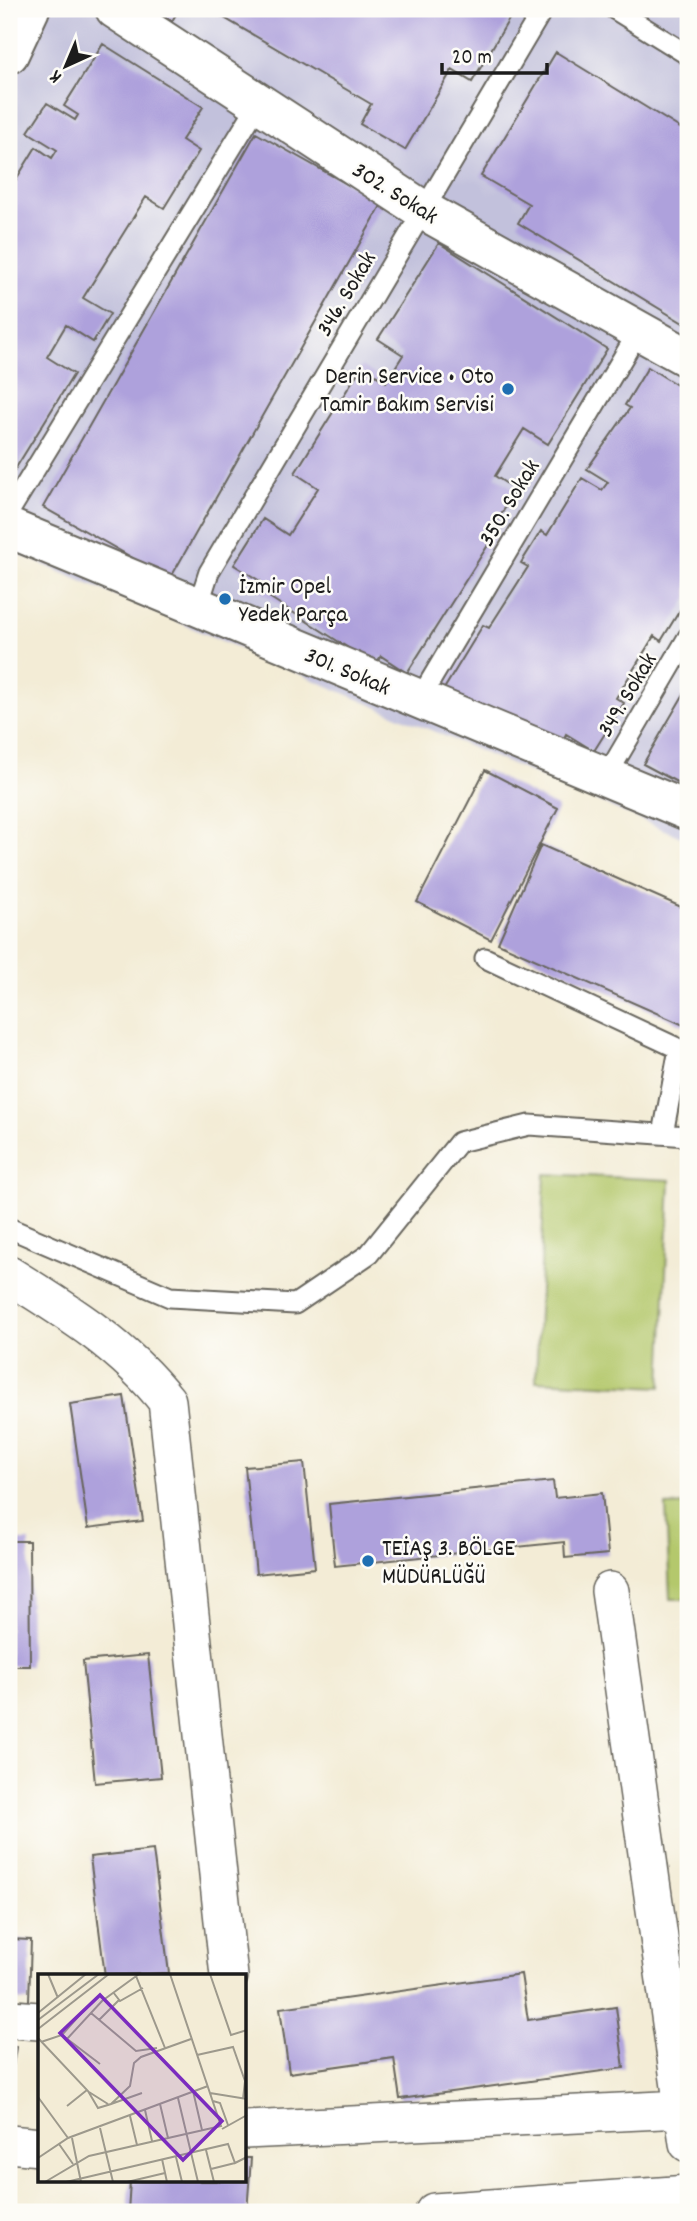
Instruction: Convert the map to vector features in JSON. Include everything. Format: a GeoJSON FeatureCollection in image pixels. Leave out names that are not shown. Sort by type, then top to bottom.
{"type":"FeatureCollection","features":[{"type":"Feature","properties":{"kind":"street"},"geometry":{"type":"LineString","coordinates":[[9,54],[30,9]]}},
{"type":"Feature","properties":{"kind":"street","name":"302. Sokak"},"geometry":{"type":"LineString","coordinates":[[115,9],[423,210],[499,255],[640,329],[688,358]]}},
{"type":"Feature","properties":{"kind":"street","name":"301. Sokak"},"geometry":{"type":"LineString","coordinates":[[9,528],[688,811]]}},
{"type":"Feature","properties":{"kind":"street"},"geometry":{"type":"LineString","coordinates":[[9,1275],[86,1324],[146,1374],[167,1401],[229,1974]]}},
{"type":"Feature","properties":{"kind":"street"},"geometry":{"type":"LineString","coordinates":[[247,2130],[686,2126],[610,1591]]}},
{"type":"Feature","properties":{"kind":"street"},"geometry":{"type":"LineString","coordinates":[[9,2019],[38,2021]]}},
{"type":"Feature","properties":{"kind":"street"},"geometry":{"type":"LineString","coordinates":[[9,2144],[38,2147]]}},
{"type":"Feature","properties":{"kind":"street"},"geometry":{"type":"LineString","coordinates":[[434,2212],[688,2193]]}},
{"type":"Feature","properties":{"kind":"lane","name":"346. Sokak"},"geometry":{"type":"LineString","coordinates":[[198,606],[209,572],[543,9]]}},
{"type":"Feature","properties":{"kind":"lane"},"geometry":{"type":"LineString","coordinates":[[614,9],[688,55]]}},
{"type":"Feature","properties":{"kind":"lane"},"geometry":{"type":"LineString","coordinates":[[9,512],[260,103]]}},
{"type":"Feature","properties":{"kind":"lane","name":"350. Sokak"},"geometry":{"type":"LineString","coordinates":[[418,700],[640,329]]}},
{"type":"Feature","properties":{"kind":"lane","name":"349. Sokak"},"geometry":{"type":"LineString","coordinates":[[606,777],[688,637]]}},
{"type":"Feature","properties":{"kind":"lane"},"geometry":{"type":"LineString","coordinates":[[485,958],[684,1051],[663,1134]]}},
{"type":"Feature","properties":{"kind":"lane"},"geometry":{"type":"LineString","coordinates":[[9,1228],[170,1297],[295,1304],[369,1254],[459,1142],[529,1125],[688,1136]]}},
{"type":"Feature","properties":{"kind":"shaded area"},"geometry":{"type":"Polygon","coordinates":[[[9,9],[688,9],[688,840],[9,550],[9,9]]]}},
{"type":"Feature","properties":{"kind":"green space"},"geometry":{"type":"Polygon","coordinates":[[[545,1174],[670,1180],[661,1387],[536,1381],[545,1174]]]}},
{"type":"Feature","properties":{"kind":"green space"},"geometry":{"type":"Polygon","coordinates":[[[688,1505],[688,1599],[670,1599],[666,1506],[688,1505]]]}},
{"type":"Feature","properties":{"kind":"building"},"geometry":{"type":"Polygon","coordinates":[[[152,9],[179,9],[172,21],[152,9]]]}},
{"type":"Feature","properties":{"kind":"building"},"geometry":{"type":"Polygon","coordinates":[[[209,9],[515,9],[472,82],[452,70],[405,150],[360,124],[371,104],[209,9]]]}},
{"type":"Feature","properties":{"kind":"building"},"geometry":{"type":"Polygon","coordinates":[[[103,44],[203,107],[182,140],[199,151],[164,208],[146,197],[83,298],[110,314],[93,342],[66,325],[47,357],[74,374],[9,479],[9,226],[12,220],[9,218],[9,191],[36,147],[52,158],[57,150],[28,132],[47,103],[75,120],[78,115],[64,106],[103,44]]]}},
{"type":"Feature","properties":{"kind":"building"},"geometry":{"type":"Polygon","coordinates":[[[556,52],[688,133],[688,326],[518,223],[529,204],[481,176],[556,52]]]}},
{"type":"Feature","properties":{"kind":"building"},"geometry":{"type":"Polygon","coordinates":[[[256,133],[382,204],[170,579],[43,507],[256,133]]]}},
{"type":"Feature","properties":{"kind":"building"},"geometry":{"type":"Polygon","coordinates":[[[439,243],[607,349],[548,444],[524,429],[495,476],[516,490],[491,531],[495,534],[407,673],[381,656],[375,665],[255,588],[260,581],[234,565],[263,519],[288,535],[318,488],[295,473],[362,366],[386,382],[403,355],[378,339],[439,243]]]}},
{"type":"Feature","properties":{"kind":"building"},"geometry":{"type":"Polygon","coordinates":[[[648,367],[688,392],[688,597],[661,641],[654,636],[616,698],[624,703],[594,751],[566,734],[564,738],[470,705],[444,689],[483,625],[489,628],[528,567],[521,563],[541,531],[547,535],[582,478],[602,490],[608,482],[587,469],[630,408],[625,405],[648,367]]]}},
{"type":"Feature","properties":{"kind":"building"},"geometry":{"type":"Polygon","coordinates":[[[688,687],[688,788],[643,764],[688,687]]]}},
{"type":"Feature","properties":{"kind":"building"},"geometry":{"type":"Polygon","coordinates":[[[485,770],[558,808],[491,940],[417,902],[485,770]]]}},
{"type":"Feature","properties":{"kind":"building"},"geometry":{"type":"Polygon","coordinates":[[[541,845],[688,910],[688,1027],[498,943],[541,845]]]}},
{"type":"Feature","properties":{"kind":"building"},"geometry":{"type":"Polygon","coordinates":[[[124,1396],[143,1521],[88,1528],[70,1404],[124,1396]]]}},
{"type":"Feature","properties":{"kind":"building"},"geometry":{"type":"Polygon","coordinates":[[[304,1462],[315,1568],[256,1574],[245,1467],[304,1462]]]}},
{"type":"Feature","properties":{"kind":"building"},"geometry":{"type":"Polygon","coordinates":[[[553,1481],[555,1498],[602,1493],[608,1554],[565,1558],[564,1542],[335,1566],[329,1504],[553,1481]]]}},
{"type":"Feature","properties":{"kind":"building"},"geometry":{"type":"Polygon","coordinates":[[[9,1541],[29,1541],[30,1666],[9,1666],[9,1541]]]}},
{"type":"Feature","properties":{"kind":"building"},"geometry":{"type":"Polygon","coordinates":[[[148,1655],[161,1777],[95,1783],[83,1661],[148,1655]]]}},
{"type":"Feature","properties":{"kind":"building"},"geometry":{"type":"Polygon","coordinates":[[[153,1850],[169,1973],[105,1974],[90,1857],[153,1850]]]}},
{"type":"Feature","properties":{"kind":"building"},"geometry":{"type":"Polygon","coordinates":[[[9,1939],[31,1940],[29,2001],[9,2000],[9,1939]]]}},
{"type":"Feature","properties":{"kind":"building"},"geometry":{"type":"Polygon","coordinates":[[[521,1974],[528,2020],[616,2007],[624,2068],[400,2099],[394,2058],[289,2073],[280,2008],[521,1974]]]}},
{"type":"Feature","properties":{"kind":"building"},"geometry":{"type":"Polygon","coordinates":[[[9,2046],[16,2047],[10,2086],[9,2086],[9,2046]]]}},
{"type":"Feature","properties":{"kind":"building"},"geometry":{"type":"Polygon","coordinates":[[[247,2158],[251,2158],[247,2212],[128,2212],[130,2182],[247,2182],[247,2158]]]}},
{"type":"Feature","properties":{"kind":"place","name":"Derin Service • Oto Tamir Bakım Servisi"},"geometry":{"type":"Point","coordinates":[508,389]}},
{"type":"Feature","properties":{"kind":"place","name":"İzmir Opel Yedek Parça"},"geometry":{"type":"Point","coordinates":[225,599]}},
{"type":"Feature","properties":{"kind":"place","name":"TEİAŞ 3. BÖLGE MÜDÜRLÜĞÜ"},"geometry":{"type":"Point","coordinates":[368,1561]}}]}
